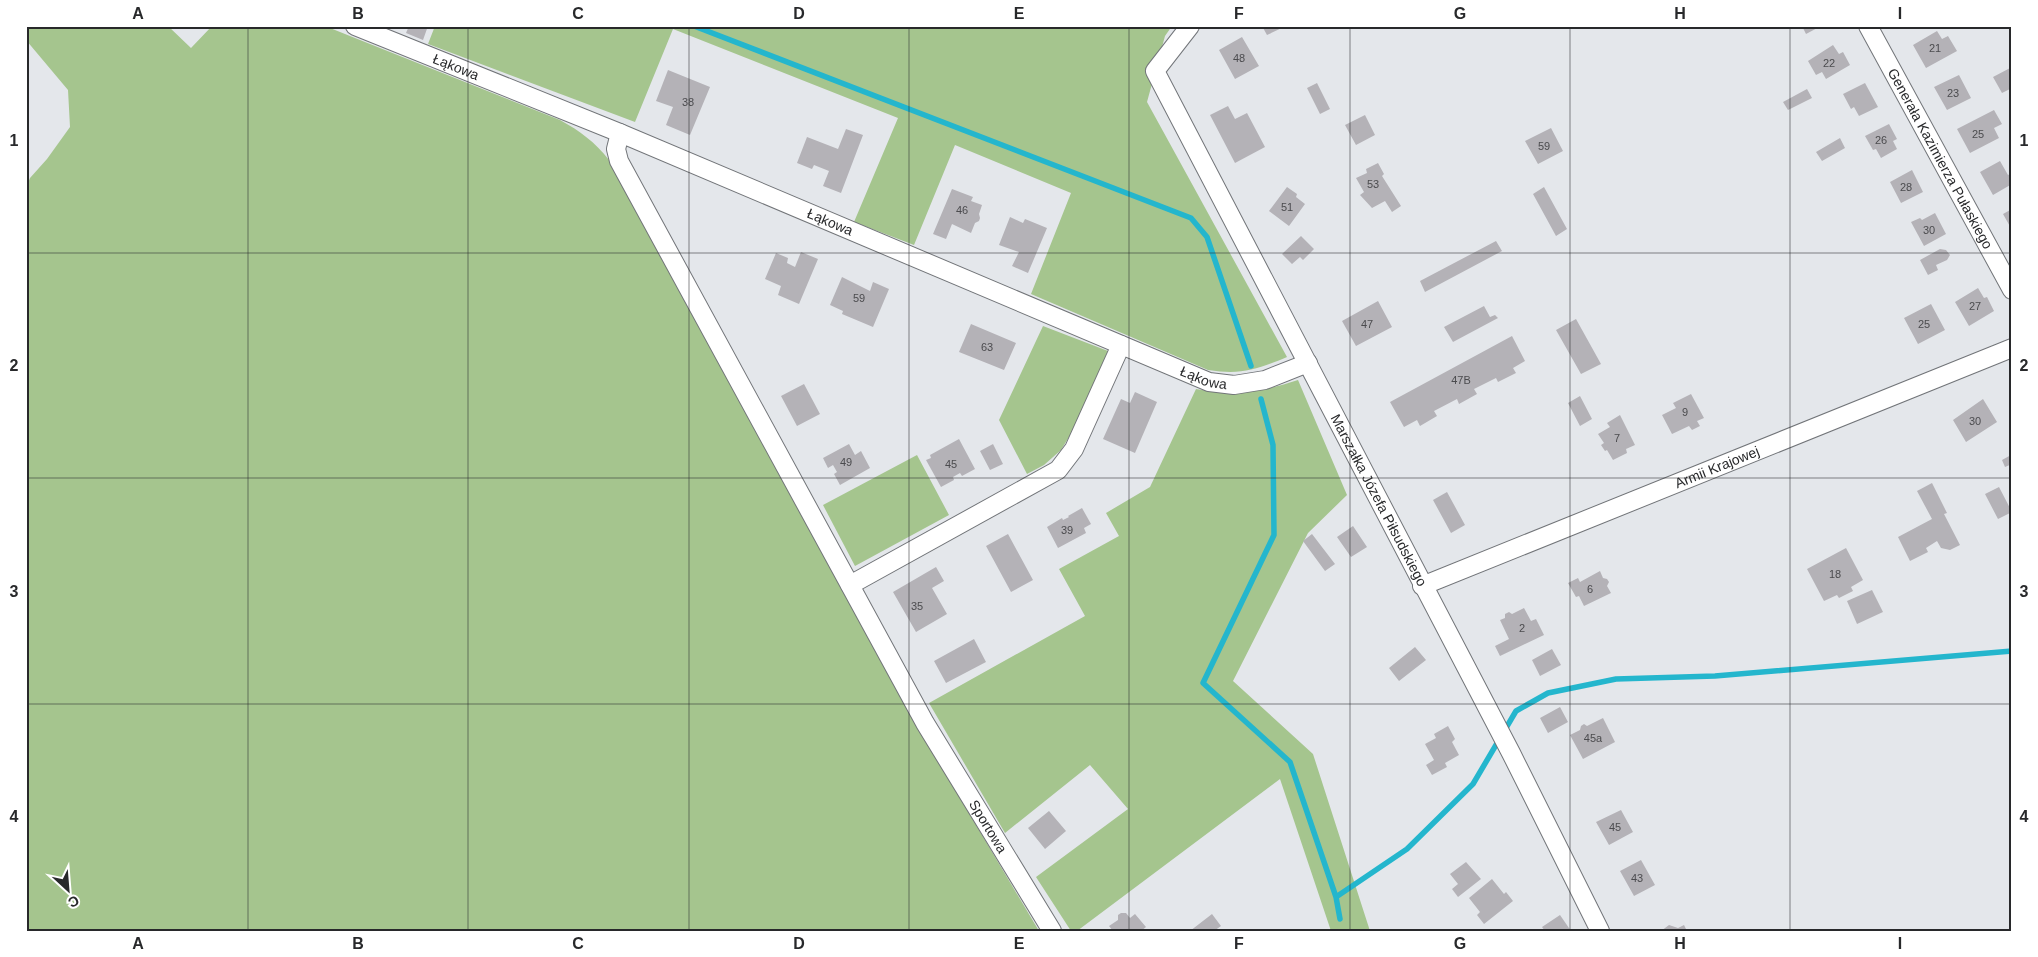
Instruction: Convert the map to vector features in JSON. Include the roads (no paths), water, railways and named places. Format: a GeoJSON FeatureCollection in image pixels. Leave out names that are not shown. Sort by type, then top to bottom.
{"type":"FeatureCollection","features":[{"type":"Feature","properties":{"kind":"street","name":"Łąkowa"},"geometry":{"type":"LineString","coordinates":[[355,26],[620,133],[1209,382],[1234,385],[1265,380],[1308,363]]}},
{"type":"Feature","properties":{"kind":"street","name":"Marszałka Józefa Piłsudskiego"},"geometry":{"type":"LineString","coordinates":[[1190,26],[1155,71],[1422,586],[1511,753],[1600,931]]}},
{"type":"Feature","properties":{"kind":"street","name":"Generała Kazimierza Pułaskiego"},"geometry":{"type":"LineString","coordinates":[[1868,26],[2012,290]]}},
{"type":"Feature","properties":{"kind":"street","name":"Sportowa"},"geometry":{"type":"LineString","coordinates":[[620,133],[616,149],[619,161],[925,723],[1052,931]]}},
{"type":"Feature","properties":{"kind":"street"},"geometry":{"type":"LineString","coordinates":[[850,585],[1058,470],[1074,450],[1121,345]]}},
{"type":"Feature","properties":{"kind":"street","name":"Armii Krajowej"},"geometry":{"type":"LineString","coordinates":[[1422,586],[2012,348]]}},
{"type":"Feature","properties":{"kind":"waterway"},"geometry":{"type":"LineString","coordinates":[[694,26],[1191,218],[1207,237],[1251,366]]}},
{"type":"Feature","properties":{"kind":"waterway"},"geometry":{"type":"LineString","coordinates":[[1261,399],[1273,445],[1274,535],[1203,683],[1290,762],[1336,897],[1340,919]]}},
{"type":"Feature","properties":{"kind":"waterway"},"geometry":{"type":"LineString","coordinates":[[1336,897],[1407,849],[1473,784],[1516,711],[1548,693],[1616,679],[1715,676],[2012,651]]}}]}
